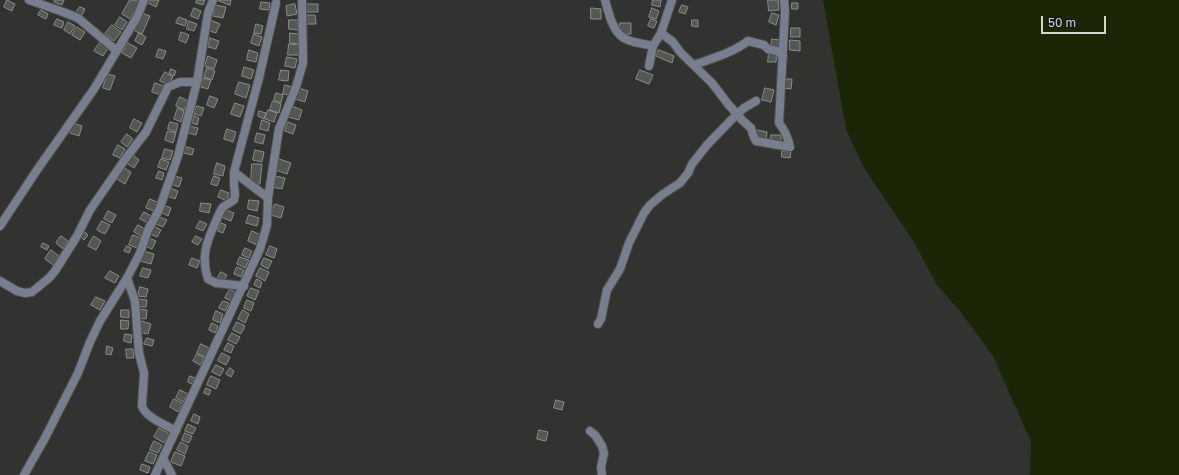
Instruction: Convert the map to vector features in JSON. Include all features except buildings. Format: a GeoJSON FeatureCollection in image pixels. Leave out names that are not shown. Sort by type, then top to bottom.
{"type":"FeatureCollection","features":[{"type":"Feature","properties":{"kind":"street"},"geometry":{"type":"LineString","coordinates":[[29,0],[78,18],[117,51]]}},
{"type":"Feature","properties":{"kind":"street"},"geometry":{"type":"LineString","coordinates":[[0,226],[94,89],[137,17],[144,0]]}},
{"type":"Feature","properties":{"kind":"street"},"geometry":{"type":"LineString","coordinates":[[24,475],[75,379],[100,321],[127,278],[140,253],[148,230],[159,210],[178,156],[197,82],[208,14],[213,0]]}},
{"type":"Feature","properties":{"kind":"street"},"geometry":{"type":"LineString","coordinates":[[155,475],[260,249],[267,225],[268,198],[279,129],[296,87],[303,63],[302,0]]}},
{"type":"Feature","properties":{"kind":"street"},"geometry":{"type":"LineString","coordinates":[[606,0],[612,22],[618,33],[627,40],[653,46]]}},
{"type":"Feature","properties":{"kind":"street"},"geometry":{"type":"LineString","coordinates":[[649,66],[653,46],[661,33],[672,0]]}},
{"type":"Feature","properties":{"kind":"street"},"geometry":{"type":"LineString","coordinates":[[661,33],[673,42],[680,52],[712,83],[737,114],[751,128],[756,141],[790,147],[788,138],[780,123],[784,0]]}},
{"type":"Feature","properties":{"kind":"street"},"geometry":{"type":"LineString","coordinates":[[244,286],[216,283],[208,279],[205,269],[205,246],[223,207],[234,200],[234,172],[259,78],[276,3]]}},
{"type":"Feature","properties":{"kind":"street"},"geometry":{"type":"LineString","coordinates":[[694,65],[726,54],[748,41],[764,45],[768,49],[778,51],[783,56]]}},
{"type":"Feature","properties":{"kind":"street"},"geometry":{"type":"LineString","coordinates":[[0,282],[17,291],[25,293],[32,292],[49,278],[77,236],[90,210],[146,132],[168,87],[180,82],[197,82]]}},
{"type":"Feature","properties":{"kind":"street"},"geometry":{"type":"LineString","coordinates":[[598,324],[601,318],[607,290],[620,269],[629,243],[644,213],[650,205],[663,194],[680,183],[700,153],[737,114],[756,101]]}},
{"type":"Feature","properties":{"kind":"street"},"geometry":{"type":"LineString","coordinates":[[234,172],[268,198]]}},
{"type":"Feature","properties":{"kind":"street"},"geometry":{"type":"LineString","coordinates":[[127,278],[135,301],[139,353],[144,373],[143,410],[147,414],[176,431]]}},
{"type":"Feature","properties":{"kind":"street"},"geometry":{"type":"LineString","coordinates":[[590,431],[602,446],[604,453],[601,467],[602,475]]}},
{"type":"Feature","properties":{"kind":"street"},"geometry":{"type":"LineString","coordinates":[[163,458],[172,475]]}},
{"type":"Feature","properties":{"kind":"shaded area"},"geometry":{"type":"Polygon","coordinates":[[[823,0],[1179,0],[1179,475],[1030,475],[1031,442],[993,356],[959,310],[937,285],[914,242],[864,168],[846,129],[823,0]]]}}]}
